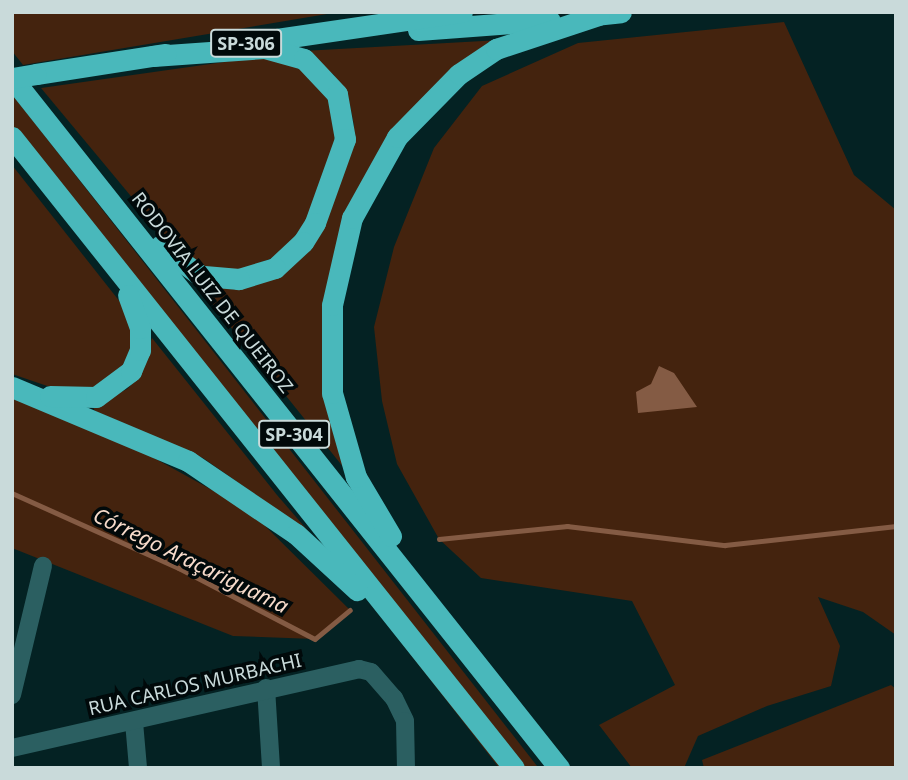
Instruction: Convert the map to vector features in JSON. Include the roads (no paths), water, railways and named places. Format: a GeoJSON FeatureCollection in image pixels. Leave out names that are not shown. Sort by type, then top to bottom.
{"type":"FeatureCollection","features":[{"type":"Feature","properties":{"kind":"highway","name":"SP-306"},"geometry":{"type":"LineString","coordinates":[[12,78],[153,55],[462,12]]}},
{"type":"Feature","properties":{"kind":"highway","name":"SP-306"},"geometry":{"type":"LineString","coordinates":[[339,31],[468,29],[621,12]]}},
{"type":"Feature","properties":{"kind":"highway"},"geometry":{"type":"LineString","coordinates":[[498,690],[392,538],[356,477],[336,412],[330,371],[334,283],[362,196],[391,146],[425,106],[458,74],[496,49],[599,15]]}},
{"type":"Feature","properties":{"kind":"highway"},"geometry":{"type":"LineString","coordinates":[[30,100],[183,267],[220,280],[248,278],[275,268],[303,242],[315,223],[339,161],[345,139],[337,93],[321,72],[287,51],[264,48],[153,55]]}},
{"type":"Feature","properties":{"kind":"highway","name":"RODOVIA LUIZ DE QUEIROZ"},"geometry":{"type":"LineString","coordinates":[[12,78],[559,768]]}},
{"type":"Feature","properties":{"kind":"highway","name":"SP-304"},"geometry":{"type":"LineString","coordinates":[[12,137],[512,768]]}},
{"type":"Feature","properties":{"kind":"highway"},"geometry":{"type":"LineString","coordinates":[[19,389],[68,399],[96,397],[123,380],[137,361],[141,328],[134,303],[85,229]]}},
{"type":"Feature","properties":{"kind":"highway"},"geometry":{"type":"LineString","coordinates":[[19,389],[188,461],[296,534],[348,579],[512,768]]}},
{"type":"Feature","properties":{"kind":"street"},"geometry":{"type":"LineString","coordinates":[[12,695],[43,566]]}},
{"type":"Feature","properties":{"kind":"street","name":"RUA CARLOS MURBACHI"},"geometry":{"type":"LineString","coordinates":[[12,748],[134,722],[266,688],[359,669],[371,672],[384,684],[405,721],[406,768]]}},
{"type":"Feature","properties":{"kind":"street"},"geometry":{"type":"LineString","coordinates":[[266,688],[271,768]]}},
{"type":"Feature","properties":{"kind":"street"},"geometry":{"type":"LineString","coordinates":[[134,722],[138,768]]}},
{"type":"Feature","properties":{"kind":"waterway","name":"Córrego Araçariguama"},"geometry":{"type":"LineString","coordinates":[[12,493],[179,568],[315,639],[350,610]]}},
{"type":"Feature","properties":{"kind":"waterway","name":"Córrego Araçariguama"},"geometry":{"type":"LineString","coordinates":[[439,539],[567,526],[725,545],[896,526]]}}]}
